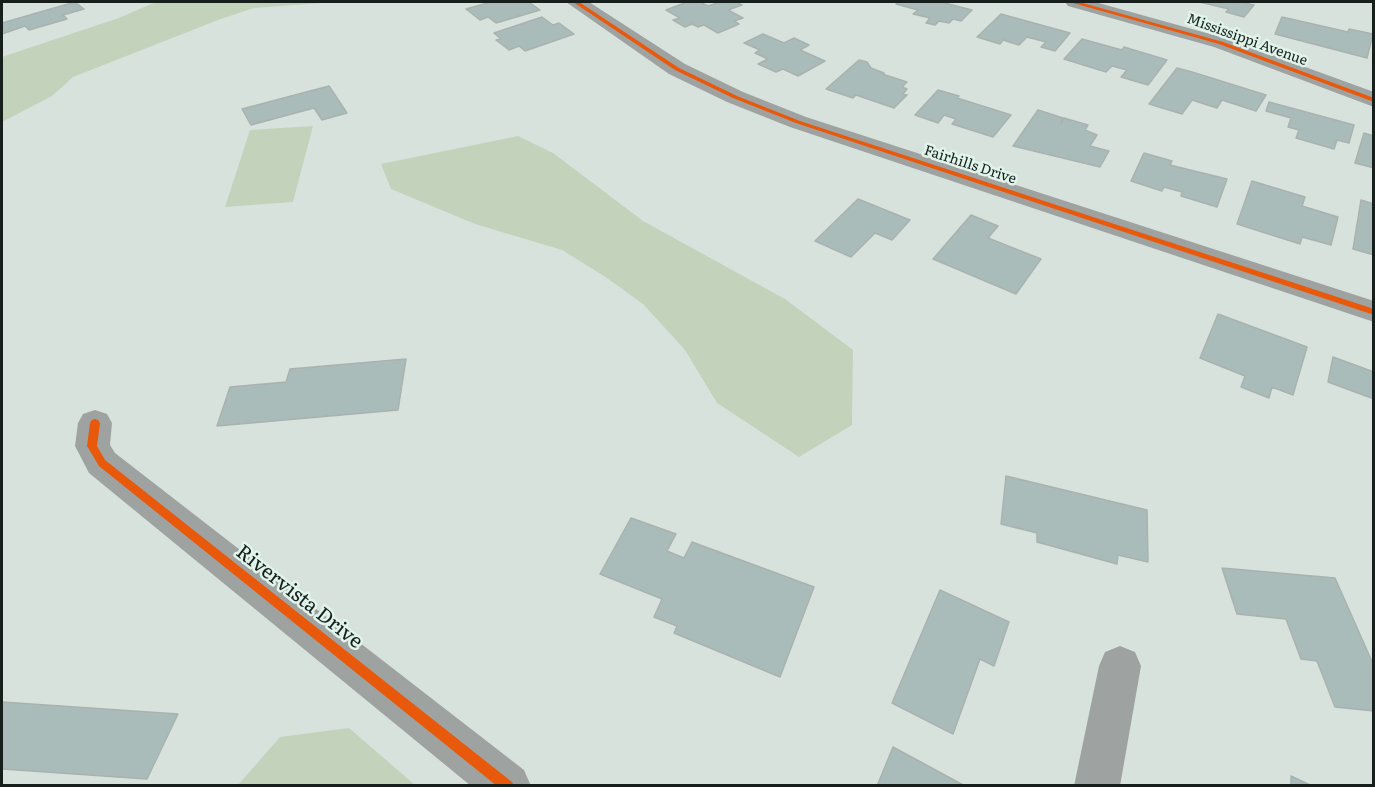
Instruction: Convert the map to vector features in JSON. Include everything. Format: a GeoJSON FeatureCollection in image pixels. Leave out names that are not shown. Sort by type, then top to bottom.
{"type":"FeatureCollection","features":[{"type":"Feature","properties":{"kind":"street","name":"Fairhills Drive"},"geometry":{"type":"LineString","coordinates":[[576,2],[677,69],[735,97],[798,122],[1374,312]]}},
{"type":"Feature","properties":{"kind":"street","name":"Mississippi Avenue"},"geometry":{"type":"LineString","coordinates":[[1075,2],[1221,43],[1374,100]]}},
{"type":"Feature","properties":{"kind":"street","name":"Rivervista Drive"},"geometry":{"type":"LineString","coordinates":[[95,423],[92,446],[102,463],[508,786]]}},
{"type":"Feature","properties":{"kind":"street"},"geometry":{"type":"LineString","coordinates":[[1097,786],[1120,666]]}},
{"type":"Feature","properties":{"kind":"green space"},"geometry":{"type":"Polygon","coordinates":[[[156,2],[337,2],[254,8],[218,20],[73,77],[52,96],[2,122],[2,57],[116,19],[156,2]]]}},
{"type":"Feature","properties":{"kind":"green space"},"geometry":{"type":"Polygon","coordinates":[[[313,126],[293,202],[225,207],[250,130],[313,126]]]}},
{"type":"Feature","properties":{"kind":"green space"},"geometry":{"type":"Polygon","coordinates":[[[518,136],[553,153],[643,221],[785,299],[853,350],[852,425],[799,457],[717,403],[685,350],[643,304],[604,276],[562,250],[475,224],[391,189],[381,164],[518,136]]]}},
{"type":"Feature","properties":{"kind":"green space"},"geometry":{"type":"Polygon","coordinates":[[[349,728],[415,785],[238,785],[280,737],[349,728]]]}},
{"type":"Feature","properties":{"kind":"building"},"geometry":{"type":"Polygon","coordinates":[[[75,2],[84,9],[63,15],[67,19],[29,30],[25,26],[2,34],[2,23],[75,2]]]}},
{"type":"Feature","properties":{"kind":"building"},"geometry":{"type":"Polygon","coordinates":[[[491,2],[529,2],[540,10],[496,23],[488,17],[480,20],[466,9],[491,2]]]}},
{"type":"Feature","properties":{"kind":"building"},"geometry":{"type":"Polygon","coordinates":[[[687,2],[700,2],[708,6],[720,2],[736,2],[742,5],[728,10],[743,18],[734,21],[739,24],[718,33],[704,25],[698,27],[692,24],[685,27],[673,20],[680,18],[666,10],[687,2]]]}},
{"type":"Feature","properties":{"kind":"building"},"geometry":{"type":"Polygon","coordinates":[[[898,2],[941,2],[972,10],[961,21],[953,19],[949,23],[939,21],[935,25],[926,23],[930,18],[913,14],[918,10],[896,4],[898,2]]]}},
{"type":"Feature","properties":{"kind":"building"},"geometry":{"type":"Polygon","coordinates":[[[1199,2],[1240,2],[1254,5],[1244,17],[1226,12],[1229,9],[1199,2]]]}},
{"type":"Feature","properties":{"kind":"building"},"geometry":{"type":"Polygon","coordinates":[[[1001,14],[1070,33],[1055,51],[1041,47],[1046,42],[1027,37],[1019,45],[1003,40],[1000,44],[977,37],[1001,14]]]}},
{"type":"Feature","properties":{"kind":"building"},"geometry":{"type":"Polygon","coordinates":[[[542,17],[553,25],[559,23],[574,34],[525,51],[519,46],[509,50],[496,40],[501,39],[494,33],[542,17]]]}},
{"type":"Feature","properties":{"kind":"building"},"geometry":{"type":"Polygon","coordinates":[[[1282,17],[1348,32],[1349,29],[1373,34],[1367,58],[1275,34],[1282,17]]]}},
{"type":"Feature","properties":{"kind":"building"},"geometry":{"type":"Polygon","coordinates":[[[763,34],[784,43],[794,38],[809,45],[800,50],[825,61],[798,76],[783,69],[776,72],[758,64],[768,59],[755,53],[760,50],[744,43],[763,34]]]}},
{"type":"Feature","properties":{"kind":"building"},"geometry":{"type":"Polygon","coordinates":[[[1082,39],[1122,50],[1124,47],[1167,60],[1148,85],[1121,77],[1127,70],[1112,66],[1106,72],[1064,59],[1082,39]]]}},
{"type":"Feature","properties":{"kind":"building"},"geometry":{"type":"Polygon","coordinates":[[[859,60],[867,62],[871,68],[884,73],[882,74],[907,82],[902,87],[907,89],[903,94],[907,95],[894,108],[856,95],[853,98],[826,89],[859,60]]]}},
{"type":"Feature","properties":{"kind":"building"},"geometry":{"type":"Polygon","coordinates":[[[1177,68],[1266,95],[1256,111],[1222,100],[1217,108],[1192,100],[1182,114],[1149,104],[1177,68]]]}},
{"type":"Feature","properties":{"kind":"building"},"geometry":{"type":"Polygon","coordinates":[[[329,86],[347,113],[322,120],[314,108],[251,125],[242,109],[329,86]]]}},
{"type":"Feature","properties":{"kind":"building"},"geometry":{"type":"Polygon","coordinates":[[[938,90],[1011,115],[993,137],[952,124],[956,119],[944,115],[938,123],[915,115],[938,90]]]}},
{"type":"Feature","properties":{"kind":"building"},"geometry":{"type":"Polygon","coordinates":[[[1269,102],[1354,125],[1349,143],[1337,140],[1334,149],[1296,138],[1299,130],[1288,127],[1291,118],[1266,111],[1269,102]]]}},
{"type":"Feature","properties":{"kind":"building"},"geometry":{"type":"Polygon","coordinates":[[[1038,110],[1063,118],[1061,124],[1064,118],[1088,125],[1085,130],[1097,135],[1090,146],[1109,151],[1100,167],[1013,146],[1038,110]]]}},
{"type":"Feature","properties":{"kind":"building"},"geometry":{"type":"Polygon","coordinates":[[[1364,133],[1374,136],[1374,168],[1355,163],[1364,133]]]}},
{"type":"Feature","properties":{"kind":"building"},"geometry":{"type":"Polygon","coordinates":[[[1144,153],[1172,161],[1170,165],[1227,179],[1217,207],[1181,196],[1182,192],[1164,187],[1162,191],[1131,181],[1144,153]]]}},
{"type":"Feature","properties":{"kind":"building"},"geometry":{"type":"Polygon","coordinates":[[[1252,181],[1305,197],[1302,206],[1338,217],[1331,245],[1302,237],[1300,244],[1237,224],[1252,181]]]}},
{"type":"Feature","properties":{"kind":"building"},"geometry":{"type":"Polygon","coordinates":[[[858,199],[910,220],[892,240],[875,233],[851,257],[815,241],[858,199]]]}},
{"type":"Feature","properties":{"kind":"building"},"geometry":{"type":"Polygon","coordinates":[[[1361,200],[1374,204],[1374,255],[1353,249],[1361,200]]]}},
{"type":"Feature","properties":{"kind":"building"},"geometry":{"type":"Polygon","coordinates":[[[971,215],[998,226],[988,238],[1041,259],[1016,294],[933,259],[971,215]]]}},
{"type":"Feature","properties":{"kind":"building"},"geometry":{"type":"Polygon","coordinates":[[[1218,314],[1307,347],[1293,395],[1272,387],[1269,398],[1241,387],[1245,376],[1200,358],[1218,314]]]}},
{"type":"Feature","properties":{"kind":"building"},"geometry":{"type":"Polygon","coordinates":[[[1333,357],[1374,372],[1374,399],[1328,382],[1333,357]]]}},
{"type":"Feature","properties":{"kind":"building"},"geometry":{"type":"Polygon","coordinates":[[[406,359],[398,410],[217,426],[230,387],[286,382],[290,369],[406,359]]]}},
{"type":"Feature","properties":{"kind":"building"},"geometry":{"type":"Polygon","coordinates":[[[1006,476],[1147,510],[1148,562],[1118,555],[1117,564],[1037,542],[1037,533],[1001,524],[1006,476]]]}},
{"type":"Feature","properties":{"kind":"building"},"geometry":{"type":"Polygon","coordinates":[[[631,518],[676,534],[667,551],[684,558],[692,542],[814,587],[780,677],[674,633],[677,626],[654,617],[662,599],[600,574],[631,518]]]}},
{"type":"Feature","properties":{"kind":"building"},"geometry":{"type":"Polygon","coordinates":[[[1222,568],[1335,578],[1374,666],[1374,711],[1335,707],[1317,661],[1301,659],[1286,619],[1237,614],[1222,568]]]}},
{"type":"Feature","properties":{"kind":"building"},"geometry":{"type":"Polygon","coordinates":[[[940,590],[1009,622],[994,666],[980,659],[953,734],[892,703],[940,590]]]}},
{"type":"Feature","properties":{"kind":"building"},"geometry":{"type":"Polygon","coordinates":[[[2,702],[178,714],[147,779],[2,769],[2,702]]]}},
{"type":"Feature","properties":{"kind":"building"},"geometry":{"type":"Polygon","coordinates":[[[893,747],[965,786],[877,786],[893,747]]]}},
{"type":"Feature","properties":{"kind":"building"},"geometry":{"type":"Polygon","coordinates":[[[1291,776],[1312,786],[1291,786],[1291,776]]]}},
{"type":"Feature","properties":{"kind":"cycle path"},"geometry":{"type":"LineString","coordinates":[[576,2],[677,69],[735,97],[798,122],[1374,312]]}},
{"type":"Feature","properties":{"kind":"cycle path"},"geometry":{"type":"LineString","coordinates":[[1075,2],[1221,43],[1374,100]]}},
{"type":"Feature","properties":{"kind":"cycle path"},"geometry":{"type":"LineString","coordinates":[[95,423],[92,446],[102,463],[508,786]]}}]}
